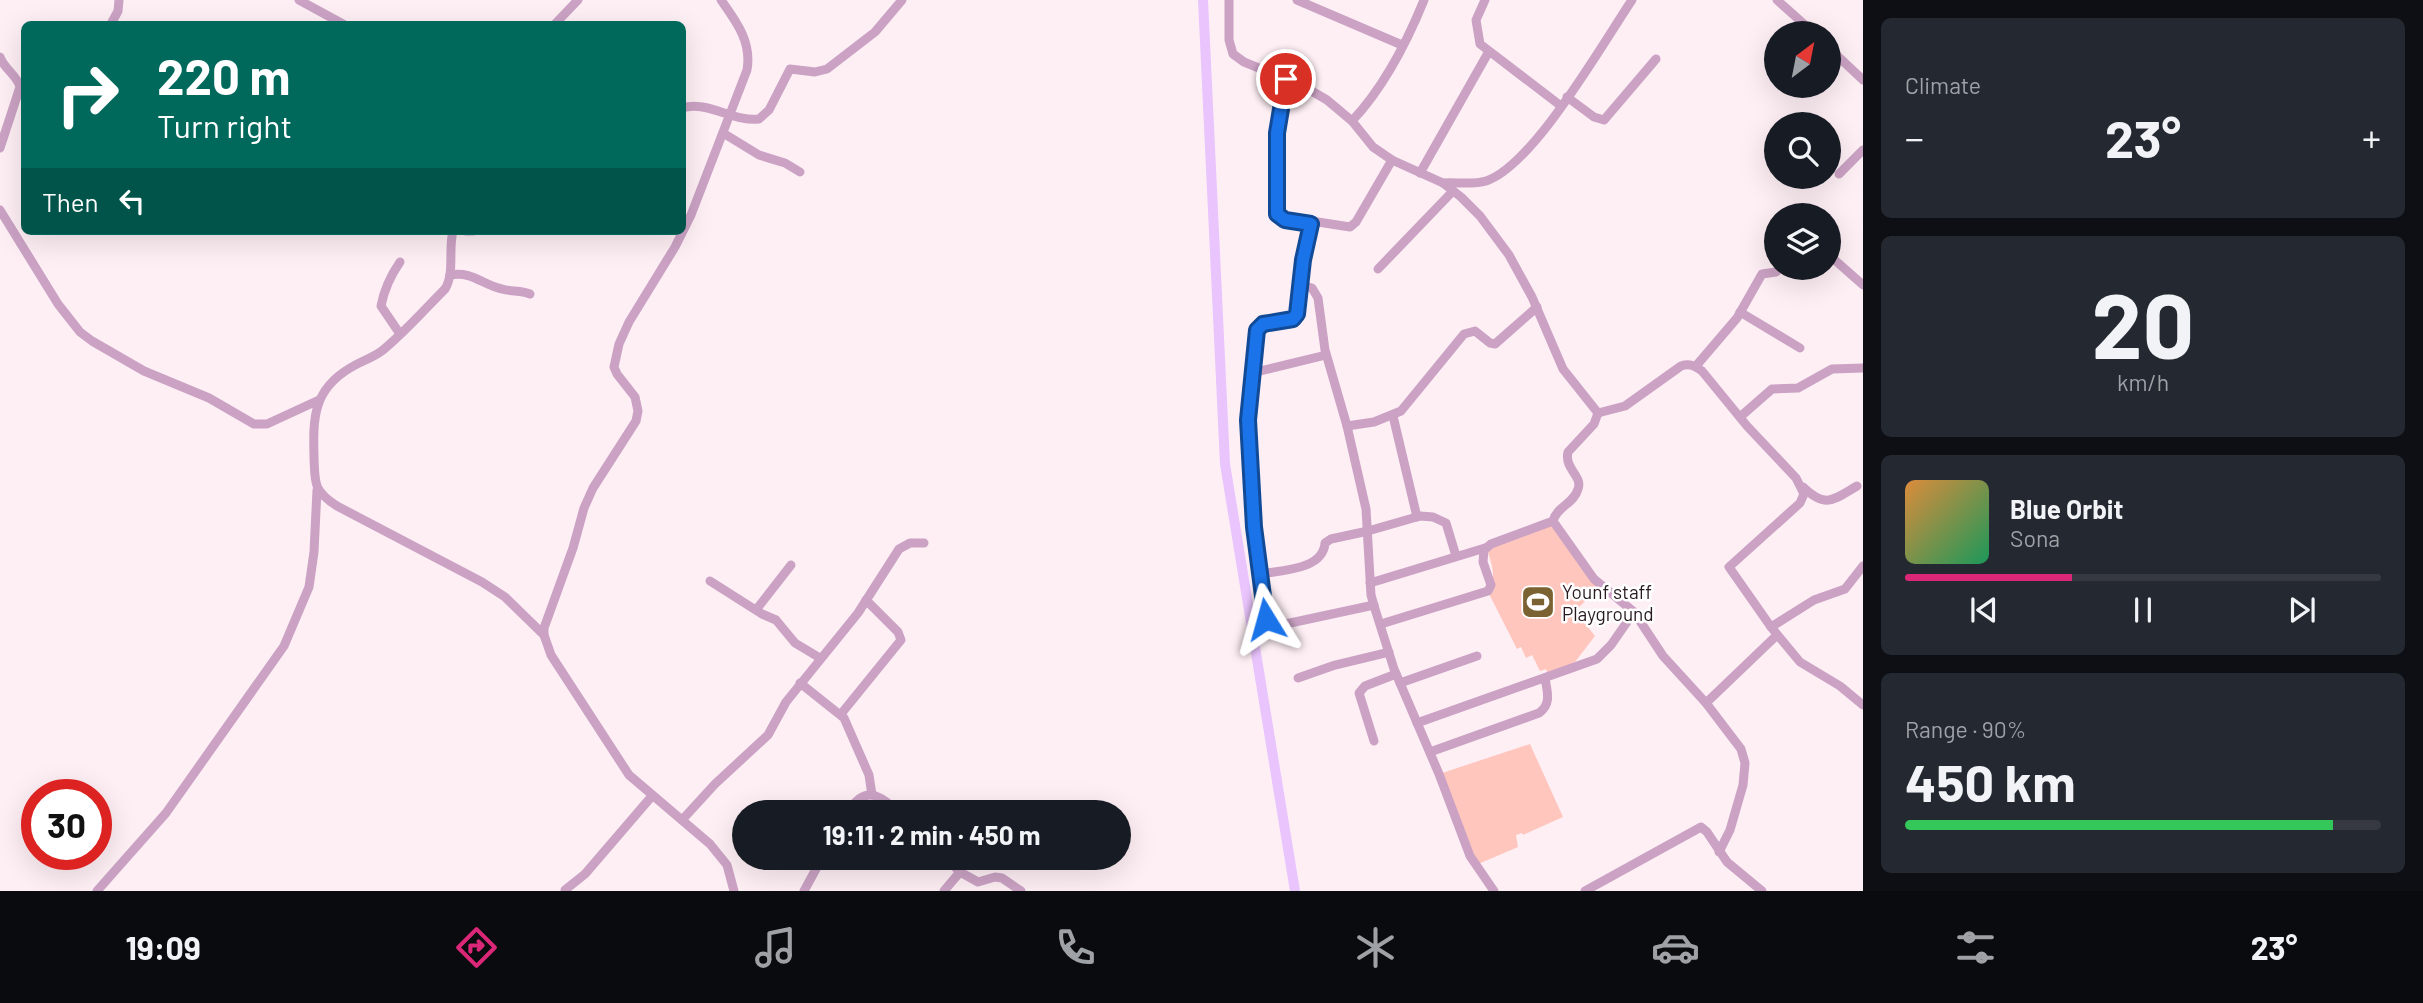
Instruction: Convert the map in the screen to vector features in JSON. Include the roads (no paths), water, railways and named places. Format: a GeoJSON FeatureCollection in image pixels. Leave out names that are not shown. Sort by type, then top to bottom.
{"type":"FeatureCollection","features":[{"type":"Feature","properties":{"kind":"street"},"geometry":{"type":"LineString","coordinates":[[113,21],[118,11],[119,0]]}},
{"type":"Feature","properties":{"kind":"street"},"geometry":{"type":"LineString","coordinates":[[299,0],[338,21]]}},
{"type":"Feature","properties":{"kind":"street"},"geometry":{"type":"LineString","coordinates":[[558,21],[578,0]]}},
{"type":"Feature","properties":{"kind":"street"},"geometry":{"type":"LineString","coordinates":[[686,226],[747,70],[748,54],[742,33],[721,0]]}},
{"type":"Feature","properties":{"kind":"street"},"geometry":{"type":"LineString","coordinates":[[686,108],[699,106],[754,120],[765,116],[790,69],[816,72],[827,69],[875,32],[902,0]]}},
{"type":"Feature","properties":{"kind":"street"},"geometry":{"type":"LineString","coordinates":[[1229,0],[1229,40],[1233,54],[1244,62],[1327,100],[1352,121],[1364,139],[1392,160],[1443,183],[1480,216],[1509,255],[1537,307],[1563,369],[1598,413]]}},
{"type":"Feature","properties":{"kind":"street"},"geometry":{"type":"LineString","coordinates":[[1297,0],[1402,45]]}},
{"type":"Feature","properties":{"kind":"street"},"geometry":{"type":"LineString","coordinates":[[1352,121],[1377,89],[1424,0]]}},
{"type":"Feature","properties":{"kind":"street"},"geometry":{"type":"LineString","coordinates":[[1485,0],[1475,24],[1480,44],[1488,53],[1561,106]]}},
{"type":"Feature","properties":{"kind":"street"},"geometry":{"type":"LineString","coordinates":[[1443,183],[1485,181],[1506,169],[1531,146],[1632,0]]}},
{"type":"Feature","properties":{"kind":"street"},"geometry":{"type":"LineString","coordinates":[[1777,0],[1801,21]]}},
{"type":"Feature","properties":{"kind":"street"},"geometry":{"type":"LineString","coordinates":[[1420,173],[1488,53]]}},
{"type":"Feature","properties":{"kind":"street"},"geometry":{"type":"LineString","coordinates":[[0,57],[4,67],[21,80]]}},
{"type":"Feature","properties":{"kind":"street"},"geometry":{"type":"LineString","coordinates":[[1841,59],[1863,80]]}},
{"type":"Feature","properties":{"kind":"street"},"geometry":{"type":"LineString","coordinates":[[1567,97],[1599,120],[1604,120],[1656,60]]}},
{"type":"Feature","properties":{"kind":"street"},"geometry":{"type":"LineString","coordinates":[[1286,79],[1277,133],[1277,214],[1285,220],[1350,227],[1356,222],[1392,160]]}},
{"type":"Feature","properties":{"kind":"street"},"geometry":{"type":"LineString","coordinates":[[0,148],[21,84]]}},
{"type":"Feature","properties":{"kind":"street"},"geometry":{"type":"LineString","coordinates":[[723,133],[759,155],[785,163],[800,172]]}},
{"type":"Feature","properties":{"kind":"street"},"geometry":{"type":"LineString","coordinates":[[1841,172],[1863,150]]}},
{"type":"Feature","properties":{"kind":"street"},"geometry":{"type":"LineString","coordinates":[[1378,269],[1453,191]]}},
{"type":"Feature","properties":{"kind":"street"},"geometry":{"type":"LineString","coordinates":[[0,210],[58,304],[80,332],[92,341],[145,371],[209,398],[254,424],[267,424],[319,400]]}},
{"type":"Feature","properties":{"kind":"street"},"geometry":{"type":"LineString","coordinates":[[1311,224],[1303,260],[1298,309],[1293,319],[1263,324],[1257,330],[1252,373],[1248,420],[1254,527],[1266,619],[1272,624],[1281,625],[1374,605]]}},
{"type":"Feature","properties":{"kind":"street"},"geometry":{"type":"LineString","coordinates":[[97,891],[166,813],[284,646],[309,587],[314,552],[317,490],[313,438],[319,400],[327,385],[381,351],[445,289],[450,275],[452,235]]}},
{"type":"Feature","properties":{"kind":"street"},"geometry":{"type":"LineString","coordinates":[[681,235],[629,322],[619,344],[614,367],[638,403],[636,421],[588,496],[544,635],[551,655],[623,767],[652,796],[710,844],[727,865],[734,891]]}},
{"type":"Feature","properties":{"kind":"street"},"geometry":{"type":"LineString","coordinates":[[400,262],[389,279],[381,303],[400,334]]}},
{"type":"Feature","properties":{"kind":"street"},"geometry":{"type":"LineString","coordinates":[[1841,266],[1863,285]]}},
{"type":"Feature","properties":{"kind":"street"},"geometry":{"type":"LineString","coordinates":[[450,275],[464,274],[504,290],[520,290],[530,294]]}},
{"type":"Feature","properties":{"kind":"street"},"geometry":{"type":"LineString","coordinates":[[1696,366],[1740,312],[1764,274]]}},
{"type":"Feature","properties":{"kind":"street"},"geometry":{"type":"LineString","coordinates":[[1301,285],[1312,288],[1318,298],[1326,355],[1347,426],[1366,509],[1370,583],[1374,605],[1398,679],[1430,752],[1470,856],[1494,891]]}},
{"type":"Feature","properties":{"kind":"street"},"geometry":{"type":"LineString","coordinates":[[1347,426],[1393,416],[1408,404],[1464,334],[1475,331],[1495,344],[1537,307]]}},
{"type":"Feature","properties":{"kind":"street"},"geometry":{"type":"LineString","coordinates":[[1740,312],[1800,348]]}},
{"type":"Feature","properties":{"kind":"street"},"geometry":{"type":"LineString","coordinates":[[1252,373],[1326,355]]}},
{"type":"Feature","properties":{"kind":"street"},"geometry":{"type":"LineString","coordinates":[[1598,413],[1625,406],[1681,366],[1696,366],[1801,486],[1818,500],[1829,501],[1857,486]]}},
{"type":"Feature","properties":{"kind":"street"},"geometry":{"type":"LineString","coordinates":[[1740,417],[1772,389],[1798,388],[1832,369],[1863,368]]}},
{"type":"Feature","properties":{"kind":"street"},"geometry":{"type":"LineString","coordinates":[[1370,583],[1485,548],[1553,521],[1558,511],[1573,498],[1580,486],[1567,463],[1568,452],[1594,424],[1598,413]]}},
{"type":"Feature","properties":{"kind":"street"},"geometry":{"type":"LineString","coordinates":[[1393,416],[1417,517]]}},
{"type":"Feature","properties":{"kind":"street"},"geometry":{"type":"LineString","coordinates":[[1801,486],[1804,494],[1800,503],[1729,567],[1776,636],[1800,662],[1840,686],[1863,705]]}},
{"type":"Feature","properties":{"kind":"street"},"geometry":{"type":"LineString","coordinates":[[317,490],[337,506],[494,589],[544,635]]}},
{"type":"Feature","properties":{"kind":"street"},"geometry":{"type":"LineString","coordinates":[[1260,574],[1308,565],[1323,556],[1327,541],[1427,515],[1446,523],[1456,556]]}},
{"type":"Feature","properties":{"kind":"street"},"geometry":{"type":"LineString","coordinates":[[1553,521],[1594,579],[1634,612],[1663,656],[1706,703],[1741,749],[1745,763],[1739,802],[1719,852]]}},
{"type":"Feature","properties":{"kind":"street"},"geometry":{"type":"LineString","coordinates":[[682,820],[715,784],[768,735],[800,683],[866,600],[899,549],[910,543],[925,543]]}},
{"type":"Feature","properties":{"kind":"street"},"geometry":{"type":"LineString","coordinates":[[1381,624],[1488,591],[1491,585],[1483,562],[1485,548]]}},
{"type":"Feature","properties":{"kind":"street"},"geometry":{"type":"LineString","coordinates":[[756,610],[791,565]]}},
{"type":"Feature","properties":{"kind":"street"},"geometry":{"type":"LineString","coordinates":[[1770,627],[1814,600],[1845,589],[1863,566]]}},
{"type":"Feature","properties":{"kind":"street"},"geometry":{"type":"LineString","coordinates":[[710,581],[776,620],[795,643],[820,658]]}},
{"type":"Feature","properties":{"kind":"street"},"geometry":{"type":"LineString","coordinates":[[841,714],[901,640],[898,632],[866,600]]}},
{"type":"Feature","properties":{"kind":"street"},"geometry":{"type":"LineString","coordinates":[[1417,723],[1597,659],[1611,645],[1634,612]]}},
{"type":"Feature","properties":{"kind":"street"},"geometry":{"type":"LineString","coordinates":[[1706,703],[1776,636]]}},
{"type":"Feature","properties":{"kind":"street"},"geometry":{"type":"LineString","coordinates":[[1298,678],[1335,665],[1389,652]]}},
{"type":"Feature","properties":{"kind":"street"},"geometry":{"type":"LineString","coordinates":[[1374,741],[1359,693],[1364,687],[1477,656]]}},
{"type":"Feature","properties":{"kind":"street"},"geometry":{"type":"LineString","coordinates":[[1430,752],[1544,710],[1548,699],[1545,678]]}},
{"type":"Feature","properties":{"kind":"street"},"geometry":{"type":"LineString","coordinates":[[800,683],[841,714],[869,775],[872,795]]}},
{"type":"Feature","properties":{"kind":"street"},"geometry":{"type":"LineString","coordinates":[[858,800],[872,795],[883,800]]}},
{"type":"Feature","properties":{"kind":"street"},"geometry":{"type":"LineString","coordinates":[[565,890],[585,874],[652,796]]}},
{"type":"Feature","properties":{"kind":"street"},"geometry":{"type":"LineString","coordinates":[[1585,891],[1646,860],[1701,827],[1727,862],[1762,891]]}},
{"type":"Feature","properties":{"kind":"street"},"geometry":{"type":"LineString","coordinates":[[804,891],[815,870]]}},
{"type":"Feature","properties":{"kind":"street"},"geometry":{"type":"LineString","coordinates":[[944,891],[960,872],[978,882],[995,877],[1002,878],[1021,891]]}},
{"type":"Feature","properties":{"kind":"waterway"},"geometry":{"type":"LineString","coordinates":[[1203,0],[1225,464],[1295,891]]}},
{"type":"Feature","properties":{"kind":"place","name":"Younf staff Playground"},"geometry":{"type":"Point","coordinates":[1538,602]}}]}
